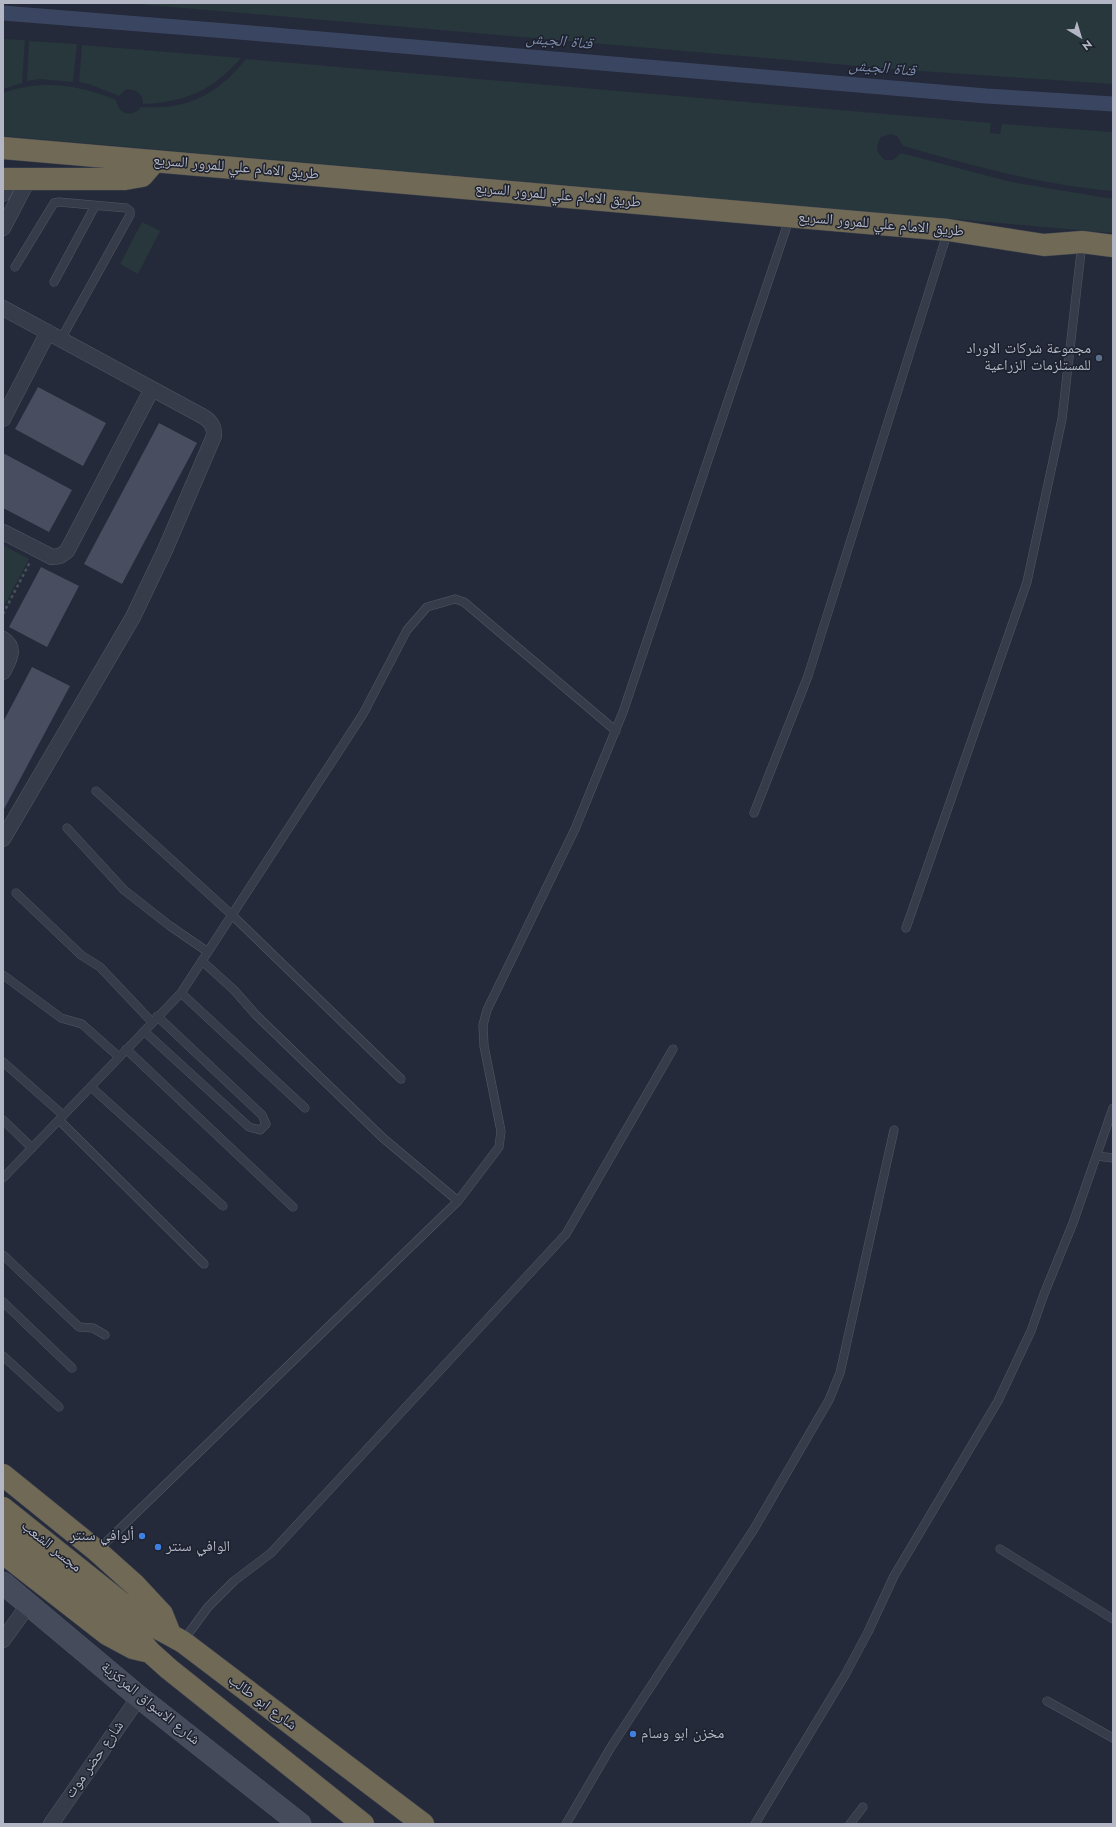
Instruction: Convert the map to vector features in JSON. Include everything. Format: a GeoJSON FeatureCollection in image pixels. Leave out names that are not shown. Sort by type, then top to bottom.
{"type":"FeatureCollection","features":[{"type":"Feature","properties":{"kind":"highway","name":"طريق الامام علي للمرور السريع"},"geometry":{"type":"LineString","coordinates":[[3,148],[948,230],[1044,245],[1082,242],[1113,246]]}},
{"type":"Feature","properties":{"kind":"highway"},"geometry":{"type":"LineString","coordinates":[[11,183],[126,179],[142,176],[155,161]]}},
{"type":"Feature","properties":{"kind":"highway"},"geometry":{"type":"LineString","coordinates":[[3,1476],[97,1551],[152,1601],[162,1614],[176,1638]]}},
{"type":"Feature","properties":{"kind":"highway","name":"مجسر الشعب"},"geometry":{"type":"LineString","coordinates":[[3,1508],[93,1591]]}},
{"type":"Feature","properties":{"kind":"highway","name":"مجسر الشعب"},"geometry":{"type":"LineString","coordinates":[[3,1529],[93,1591]]}},
{"type":"Feature","properties":{"kind":"highway"},"geometry":{"type":"LineString","coordinates":[[3,1553],[107,1634],[133,1648],[150,1652]]}},
{"type":"Feature","properties":{"kind":"highway","name":"شارع ابو طالب"},"geometry":{"type":"LineString","coordinates":[[93,1591],[176,1638],[423,1824]]}},
{"type":"Feature","properties":{"kind":"highway","name":"شارع ابو طالب"},"geometry":{"type":"LineString","coordinates":[[93,1591],[134,1633],[150,1652],[169,1669],[355,1820]]}},
{"type":"Feature","properties":{"kind":"street"},"geometry":{"type":"LineString","coordinates":[[3,228],[11,183]]}},
{"type":"Feature","properties":{"kind":"street"},"geometry":{"type":"LineString","coordinates":[[3,308],[209,420],[212,425],[214,436],[165,550],[133,618],[3,839]]}},
{"type":"Feature","properties":{"kind":"street"},"geometry":{"type":"LineString","coordinates":[[3,419],[55,336]]}},
{"type":"Feature","properties":{"kind":"street"},"geometry":{"type":"LineString","coordinates":[[3,532],[52,557],[60,556],[67,550],[152,389]]}},
{"type":"Feature","properties":{"kind":"street"},"geometry":{"type":"LineString","coordinates":[[3,639],[10,647],[12,655],[3,672]]}},
{"type":"Feature","properties":{"kind":"street","name":"شارع الاسواق المركزية"},"geometry":{"type":"LineString","coordinates":[[4,1585],[139,1696],[300,1824]]}},
{"type":"Feature","properties":{"kind":"street"},"geometry":{"type":"LineString","coordinates":[[3,1640],[28,1604]]}},
{"type":"Feature","properties":{"kind":"street","name":"شارع حضر موت"},"geometry":{"type":"LineString","coordinates":[[51,1824],[139,1696]]}},
{"type":"Feature","properties":{"kind":"lane"},"geometry":{"type":"LineString","coordinates":[[15,267],[54,203],[126,208],[131,213],[55,336]]}},
{"type":"Feature","properties":{"kind":"lane"},"geometry":{"type":"LineString","coordinates":[[54,282],[95,206]]}},
{"type":"Feature","properties":{"kind":"lane"},"geometry":{"type":"LineString","coordinates":[[97,1551],[458,1201],[499,1147],[501,1131],[484,1046],[483,1025],[487,1010],[574,829],[616,731],[790,216]]}},
{"type":"Feature","properties":{"kind":"lane"},"geometry":{"type":"LineString","coordinates":[[754,813],[808,676],[948,230]]}},
{"type":"Feature","properties":{"kind":"lane"},"geometry":{"type":"LineString","coordinates":[[906,928],[1027,582],[1062,419],[1082,242]]}},
{"type":"Feature","properties":{"kind":"lane"},"geometry":{"type":"LineString","coordinates":[[3,1178],[181,993],[363,714],[407,630],[427,607],[455,599],[464,602],[616,731]]}},
{"type":"Feature","properties":{"kind":"lane"},"geometry":{"type":"LineString","coordinates":[[96,791],[232,915],[401,1079]]}},
{"type":"Feature","properties":{"kind":"lane"},"geometry":{"type":"LineString","coordinates":[[67,828],[124,890],[170,926],[208,952]]}},
{"type":"Feature","properties":{"kind":"lane"},"geometry":{"type":"LineString","coordinates":[[16,893],[81,954],[100,967],[155,1019],[262,1115],[266,1124],[260,1130],[249,1127],[144,1031]]}},
{"type":"Feature","properties":{"kind":"lane"},"geometry":{"type":"LineString","coordinates":[[202,961],[234,990],[256,1015],[383,1138],[458,1201]]}},
{"type":"Feature","properties":{"kind":"lane"},"geometry":{"type":"LineString","coordinates":[[3,975],[62,1018],[82,1024],[119,1057]]}},
{"type":"Feature","properties":{"kind":"lane"},"geometry":{"type":"LineString","coordinates":[[181,993],[305,1108]]}},
{"type":"Feature","properties":{"kind":"lane"},"geometry":{"type":"LineString","coordinates":[[126,1049],[293,1207]]}},
{"type":"Feature","properties":{"kind":"lane"},"geometry":{"type":"LineString","coordinates":[[176,1638],[234,1581],[271,1553],[566,1234],[672,1049]]}},
{"type":"Feature","properties":{"kind":"lane"},"geometry":{"type":"LineString","coordinates":[[3,1062],[61,1117],[204,1264]]}},
{"type":"Feature","properties":{"kind":"lane"},"geometry":{"type":"LineString","coordinates":[[91,1086],[223,1206]]}},
{"type":"Feature","properties":{"kind":"lane"},"geometry":{"type":"LineString","coordinates":[[755,1824],[845,1675],[868,1632],[894,1576],[998,1401],[1031,1331],[1044,1294],[1073,1223],[1113,1108]]}},
{"type":"Feature","properties":{"kind":"lane"},"geometry":{"type":"LineString","coordinates":[[3,1120],[32,1148]]}},
{"type":"Feature","properties":{"kind":"lane"},"geometry":{"type":"LineString","coordinates":[[566,1824],[611,1747],[754,1529],[829,1400],[840,1373],[894,1130]]}},
{"type":"Feature","properties":{"kind":"lane"},"geometry":{"type":"LineString","coordinates":[[1097,1156],[1113,1158]]}},
{"type":"Feature","properties":{"kind":"lane"},"geometry":{"type":"LineString","coordinates":[[3,1255],[79,1327],[93,1328],[105,1335]]}},
{"type":"Feature","properties":{"kind":"lane"},"geometry":{"type":"LineString","coordinates":[[3,1302],[72,1368]]}},
{"type":"Feature","properties":{"kind":"lane"},"geometry":{"type":"LineString","coordinates":[[3,1356],[58,1407]]}},
{"type":"Feature","properties":{"kind":"lane"},"geometry":{"type":"LineString","coordinates":[[1000,1549],[1113,1619]]}},
{"type":"Feature","properties":{"kind":"lane"},"geometry":{"type":"LineString","coordinates":[[1047,1701],[1113,1738]]}},
{"type":"Feature","properties":{"kind":"lane"},"geometry":{"type":"LineString","coordinates":[[850,1824],[863,1808]]}},
{"type":"Feature","properties":{"kind":"path"},"geometry":{"type":"LineString","coordinates":[[3,614],[37,549]]}},
{"type":"Feature","properties":{"kind":"shaded area"},"geometry":{"type":"Polygon","coordinates":[[[126,3],[1113,3],[1113,84],[905,70],[126,3]]]}},
{"type":"Feature","properties":{"kind":"shaded area"},"geometry":{"type":"Polygon","coordinates":[[[3,39],[25,40],[22,83],[3,89],[3,39]]]}},
{"type":"Feature","properties":{"kind":"shaded area"},"geometry":{"type":"Polygon","coordinates":[[[29,41],[77,44],[73,82],[40,79],[27,81],[29,41]]]}},
{"type":"Feature","properties":{"kind":"shaded area"},"geometry":{"type":"Polygon","coordinates":[[[82,45],[241,58],[220,79],[197,93],[172,101],[143,104],[142,97],[138,92],[125,90],[119,96],[89,84],[79,82],[82,45]]]}},
{"type":"Feature","properties":{"kind":"shaded area"},"geometry":{"type":"Polygon","coordinates":[[[246,59],[991,123],[990,133],[1000,134],[1002,124],[1113,132],[1113,191],[1059,184],[980,167],[903,146],[897,136],[890,134],[881,137],[877,150],[885,160],[893,160],[901,153],[1011,182],[1113,199],[1113,233],[3,136],[3,93],[32,86],[46,85],[74,88],[116,100],[123,112],[130,114],[134,113],[141,107],[173,106],[200,98],[224,82],[246,59]]]}},
{"type":"Feature","properties":{"kind":"shaded area"},"geometry":{"type":"Polygon","coordinates":[[[142,222],[160,231],[138,274],[120,264],[142,222]]]}},
{"type":"Feature","properties":{"kind":"shaded area"},"geometry":{"type":"Polygon","coordinates":[[[3,545],[29,559],[3,608],[3,545]]]}},
{"type":"Feature","properties":{"kind":"building"},"geometry":{"type":"Polygon","coordinates":[[[38,387],[106,423],[83,466],[15,429],[38,387]]]}},
{"type":"Feature","properties":{"kind":"building"},"geometry":{"type":"Polygon","coordinates":[[[159,423],[197,443],[122,584],[84,564],[159,423]]]}},
{"type":"Feature","properties":{"kind":"building"},"geometry":{"type":"Polygon","coordinates":[[[3,453],[72,490],[49,532],[3,508],[3,453]]]}},
{"type":"Feature","properties":{"kind":"building"},"geometry":{"type":"Polygon","coordinates":[[[41,567],[79,586],[47,647],[9,627],[41,567]]]}},
{"type":"Feature","properties":{"kind":"building"},"geometry":{"type":"Polygon","coordinates":[[[32,667],[70,686],[3,811],[3,722],[32,667]]]}},
{"type":"Feature","properties":{"kind":"waterway","name":"قناة الجيش"},"geometry":{"type":"LineString","coordinates":[[3,13],[986,96],[1113,104]]}},
{"type":"Feature","properties":{"kind":"place","name":"مجموعة شركات الاوراد للمستلزمات الزراعية"},"geometry":{"type":"Point","coordinates":[1099,358]}},
{"type":"Feature","properties":{"kind":"place","name":"ألوافي سنتر"},"geometry":{"type":"Point","coordinates":[142,1536]}},
{"type":"Feature","properties":{"kind":"place","name":"الوافي سنتر"},"geometry":{"type":"Point","coordinates":[158,1547]}},
{"type":"Feature","properties":{"kind":"place","name":"مخزن ابو وسام"},"geometry":{"type":"Point","coordinates":[633,1734]}}]}
